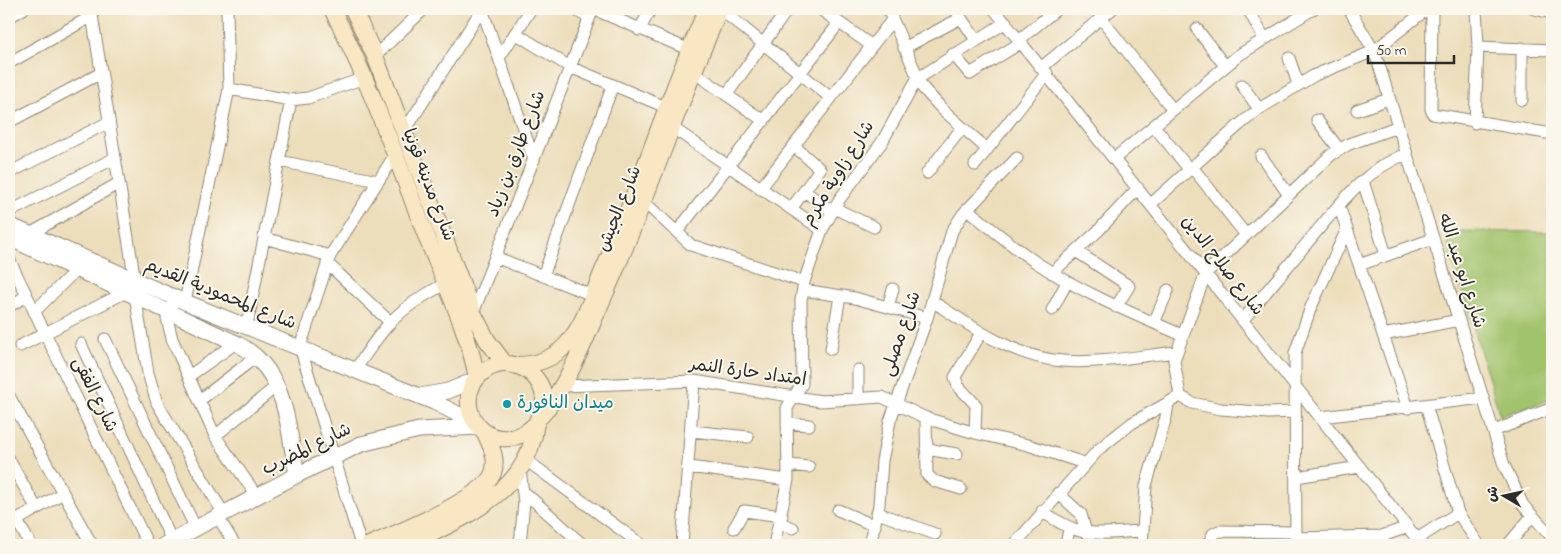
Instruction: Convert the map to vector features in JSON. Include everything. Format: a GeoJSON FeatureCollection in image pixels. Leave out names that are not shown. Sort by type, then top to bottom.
{"type":"FeatureCollection","features":[{"type":"Feature","properties":{"kind":"main road","name":"شارع مدينه قونيا"},"geometry":{"type":"LineString","coordinates":[[332,9],[349,41],[395,155],[466,338],[476,379]]}},
{"type":"Feature","properties":{"kind":"main road","name":"شارع مدينه قونيا"},"geometry":{"type":"LineString","coordinates":[[353,9],[375,56],[473,313],[487,340],[510,364]]}},
{"type":"Feature","properties":{"kind":"main road","name":"شارع الجيش"},"geometry":{"type":"LineString","coordinates":[[407,545],[432,541],[450,524],[500,492],[523,464],[538,420],[563,386],[645,203],[668,108],[707,9]]}},
{"type":"Feature","properties":{"kind":"main road","name":"شارع الجيش"},"geometry":{"type":"LineString","coordinates":[[510,364],[537,363],[556,354],[571,338],[655,159],[673,128],[720,9]]}},
{"type":"Feature","properties":{"kind":"main road"},"geometry":{"type":"LineString","coordinates":[[369,545],[481,489],[492,474],[495,464],[494,454],[480,427],[469,401],[476,379],[489,368],[510,364],[532,374],[542,389],[543,407],[538,420],[518,437],[496,438],[480,427]]}},
{"type":"Feature","properties":{"kind":"street"},"geometry":{"type":"LineString","coordinates":[[9,17],[23,9]]}},
{"type":"Feature","properties":{"kind":"street"},"geometry":{"type":"LineString","coordinates":[[227,9],[229,89],[176,304],[167,326],[215,436],[257,496]]}},
{"type":"Feature","properties":{"kind":"street"},"geometry":{"type":"LineString","coordinates":[[375,56],[424,9]]}},
{"type":"Feature","properties":{"kind":"street"},"geometry":{"type":"LineString","coordinates":[[482,9],[534,160]]}},
{"type":"Feature","properties":{"kind":"street"},"geometry":{"type":"LineString","coordinates":[[404,132],[482,9]]}},
{"type":"Feature","properties":{"kind":"street"},"geometry":{"type":"LineString","coordinates":[[499,58],[531,9]]}},
{"type":"Feature","properties":{"kind":"street"},"geometry":{"type":"LineString","coordinates":[[574,9],[592,12],[690,50]]}},
{"type":"Feature","properties":{"kind":"street"},"geometry":{"type":"LineString","coordinates":[[639,30],[651,9]]}},
{"type":"Feature","properties":{"kind":"street"},"geometry":{"type":"LineString","coordinates":[[720,9],[831,98]]}},
{"type":"Feature","properties":{"kind":"street"},"geometry":{"type":"LineString","coordinates":[[727,94],[788,9]]}},
{"type":"Feature","properties":{"kind":"street"},"geometry":{"type":"LineString","coordinates":[[820,9],[872,46]]}},
{"type":"Feature","properties":{"kind":"street"},"geometry":{"type":"LineString","coordinates":[[888,9],[917,78],[935,103],[987,150]]}},
{"type":"Feature","properties":{"kind":"street","name":"شارع صلاح الدين"},"geometry":{"type":"LineString","coordinates":[[994,9],[1152,204],[1419,542]]}},
{"type":"Feature","properties":{"kind":"street"},"geometry":{"type":"LineString","coordinates":[[953,54],[970,74],[1021,40],[1057,9]]}},
{"type":"Feature","properties":{"kind":"street"},"geometry":{"type":"LineString","coordinates":[[1248,9],[1264,38]]}},
{"type":"Feature","properties":{"kind":"street"},"geometry":{"type":"LineString","coordinates":[[1114,158],[1224,66],[1264,38],[1313,9]]}},
{"type":"Feature","properties":{"kind":"street","name":"شارع ابو عبد الله"},"geometry":{"type":"LineString","coordinates":[[1349,9],[1374,51],[1483,398],[1516,493],[1532,516],[1552,537]]}},
{"type":"Feature","properties":{"kind":"street"},"geometry":{"type":"LineString","coordinates":[[1152,204],[1259,109],[1298,84],[1329,74],[1374,51],[1427,9]]}},
{"type":"Feature","properties":{"kind":"street"},"geometry":{"type":"LineString","coordinates":[[1432,9],[1431,111],[1437,116],[1552,134]]}},
{"type":"Feature","properties":{"kind":"street"},"geometry":{"type":"LineString","coordinates":[[1475,123],[1478,46],[1476,9]]}},
{"type":"Feature","properties":{"kind":"street"},"geometry":{"type":"LineString","coordinates":[[1538,9],[1552,13]]}},
{"type":"Feature","properties":{"kind":"street"},"geometry":{"type":"LineString","coordinates":[[9,63],[91,12],[119,183],[132,289],[148,373],[157,403],[221,515],[235,545]]}},
{"type":"Feature","properties":{"kind":"street","name":"شارع طارق بن زياد"},"geometry":{"type":"LineString","coordinates":[[473,313],[592,12]]}},
{"type":"Feature","properties":{"kind":"street"},"geometry":{"type":"LineString","coordinates":[[975,165],[1045,70],[1106,12],[1173,110]]}},
{"type":"Feature","properties":{"kind":"street"},"geometry":{"type":"LineString","coordinates":[[904,48],[958,14],[976,40]]}},
{"type":"Feature","properties":{"kind":"street"},"geometry":{"type":"LineString","coordinates":[[760,189],[892,20]]}},
{"type":"Feature","properties":{"kind":"street","name":"شارع زاوية مكرم"},"geometry":{"type":"LineString","coordinates":[[774,545],[781,520],[788,480],[788,408],[802,381],[803,286],[822,230],[833,210],[882,142],[917,78],[1006,22]]}},
{"type":"Feature","properties":{"kind":"street"},"geometry":{"type":"LineString","coordinates":[[677,232],[729,168],[839,23]]}},
{"type":"Feature","properties":{"kind":"street"},"geometry":{"type":"LineString","coordinates":[[1197,29],[1224,66]]}},
{"type":"Feature","properties":{"kind":"street"},"geometry":{"type":"LineString","coordinates":[[515,33],[570,66],[668,108]]}},
{"type":"Feature","properties":{"kind":"street"},"geometry":{"type":"LineString","coordinates":[[1478,46],[1552,50]]}},
{"type":"Feature","properties":{"kind":"street"},"geometry":{"type":"LineString","coordinates":[[1522,48],[1522,100]]}},
{"type":"Feature","properties":{"kind":"street"},"geometry":{"type":"LineString","coordinates":[[1289,58],[1298,84]]}},
{"type":"Feature","properties":{"kind":"street"},"geometry":{"type":"LineString","coordinates":[[695,72],[764,121]]}},
{"type":"Feature","properties":{"kind":"street"},"geometry":{"type":"LineString","coordinates":[[9,122],[101,73]]}},
{"type":"Feature","properties":{"kind":"street"},"geometry":{"type":"LineString","coordinates":[[229,89],[291,100],[308,98],[364,78]]}},
{"type":"Feature","properties":{"kind":"street"},"geometry":{"type":"LineString","coordinates":[[543,276],[613,85]]}},
{"type":"Feature","properties":{"kind":"street"},"geometry":{"type":"LineString","coordinates":[[1242,85],[1259,109]]}},
{"type":"Feature","properties":{"kind":"street"},"geometry":{"type":"LineString","coordinates":[[1357,110],[1389,99]]}},
{"type":"Feature","properties":{"kind":"street"},"geometry":{"type":"LineString","coordinates":[[247,325],[291,100]]}},
{"type":"Feature","properties":{"kind":"street"},"geometry":{"type":"LineString","coordinates":[[1317,120],[1339,149]]}},
{"type":"Feature","properties":{"kind":"street"},"geometry":{"type":"LineString","coordinates":[[9,173],[109,122]]}},
{"type":"Feature","properties":{"kind":"street"},"geometry":{"type":"LineString","coordinates":[[1154,126],[1246,235]]}},
{"type":"Feature","properties":{"kind":"street"},"geometry":{"type":"LineString","coordinates":[[1295,412],[1268,413],[1221,409],[1192,403],[1180,396],[1174,368],[1176,352],[1182,335],[1206,273],[1339,149],[1397,127]]}},
{"type":"Feature","properties":{"kind":"street"},"geometry":{"type":"LineString","coordinates":[[673,128],[822,230]]}},
{"type":"Feature","properties":{"kind":"street"},"geometry":{"type":"LineString","coordinates":[[927,173],[962,128]]}},
{"type":"Feature","properties":{"kind":"street"},"geometry":{"type":"LineString","coordinates":[[791,209],[820,169],[794,146]]}},
{"type":"Feature","properties":{"kind":"street"},"geometry":{"type":"LineString","coordinates":[[1243,320],[1338,206],[1378,168],[1406,154]]}},
{"type":"Feature","properties":{"kind":"street"},"geometry":{"type":"LineString","coordinates":[[361,545],[300,347],[329,260],[395,155]]}},
{"type":"Feature","properties":{"kind":"street"},"geometry":{"type":"LineString","coordinates":[[1261,156],[1289,195]]}},
{"type":"Feature","properties":{"kind":"street"},"geometry":{"type":"LineString","coordinates":[[9,212],[115,158]]}},
{"type":"Feature","properties":{"kind":"street","name":"شارع مصلى"},"geometry":{"type":"LineString","coordinates":[[870,545],[878,513],[885,441],[897,402],[928,318],[952,231],[967,209],[1017,158]]}},
{"type":"Feature","properties":{"kind":"street"},"geometry":{"type":"LineString","coordinates":[[279,162],[378,181]]}},
{"type":"Feature","properties":{"kind":"street"},"geometry":{"type":"LineString","coordinates":[[1363,181],[1386,255]]}},
{"type":"Feature","properties":{"kind":"street"},"geometry":{"type":"LineString","coordinates":[[9,258],[29,240],[119,183]]}},
{"type":"Feature","properties":{"kind":"street"},"geometry":{"type":"LineString","coordinates":[[1052,272],[1138,188]]}},
{"type":"Feature","properties":{"kind":"street"},"geometry":{"type":"LineString","coordinates":[[804,191],[833,210],[874,227]]}},
{"type":"Feature","properties":{"kind":"street"},"geometry":{"type":"LineString","coordinates":[[645,203],[691,245],[803,286],[928,318]]}},
{"type":"Feature","properties":{"kind":"street"},"geometry":{"type":"LineString","coordinates":[[1338,206],[1408,408]]}},
{"type":"Feature","properties":{"kind":"street"},"geometry":{"type":"LineString","coordinates":[[967,209],[1015,248],[1068,282],[1116,307],[1182,335]]}},
{"type":"Feature","properties":{"kind":"street","name":"شارع المحمودية القديم"},"geometry":{"type":"LineString","coordinates":[[9,225],[29,240],[77,269],[176,304],[247,325],[420,396],[480,427]]}},
{"type":"Feature","properties":{"kind":"street"},"geometry":{"type":"LineString","coordinates":[[1296,538],[1295,353],[1300,334],[1347,229]]}},
{"type":"Feature","properties":{"kind":"street","name":"شارع المحمودية القديم"},"geometry":{"type":"LineString","coordinates":[[9,238],[29,240],[132,289]]}},
{"type":"Feature","properties":{"kind":"street"},"geometry":{"type":"LineString","coordinates":[[264,238],[329,260],[390,322]]}},
{"type":"Feature","properties":{"kind":"street"},"geometry":{"type":"LineString","coordinates":[[1359,264],[1432,239]]}},
{"type":"Feature","properties":{"kind":"street"},"geometry":{"type":"LineString","coordinates":[[1076,250],[1129,286],[1116,307]]}},
{"type":"Feature","properties":{"kind":"street"},"geometry":{"type":"LineString","coordinates":[[496,256],[592,295]]}},
{"type":"Feature","properties":{"kind":"street","name":"شارع الفقى"},"geometry":{"type":"LineString","coordinates":[[9,258],[148,545]]}},
{"type":"Feature","properties":{"kind":"street"},"geometry":{"type":"LineString","coordinates":[[34,312],[77,269]]}},
{"type":"Feature","properties":{"kind":"street"},"geometry":{"type":"LineString","coordinates":[[1052,310],[1068,282]]}},
{"type":"Feature","properties":{"kind":"street"},"geometry":{"type":"LineString","coordinates":[[355,370],[390,322],[412,302],[445,284]]}},
{"type":"Feature","properties":{"kind":"street"},"geometry":{"type":"LineString","coordinates":[[20,346],[132,289]]}},
{"type":"Feature","properties":{"kind":"street"},"geometry":{"type":"LineString","coordinates":[[888,307],[893,289]]}},
{"type":"Feature","properties":{"kind":"street"},"geometry":{"type":"LineString","coordinates":[[1154,323],[1168,290]]}},
{"type":"Feature","properties":{"kind":"street"},"geometry":{"type":"LineString","coordinates":[[9,306],[27,296]]}},
{"type":"Feature","properties":{"kind":"street"},"geometry":{"type":"LineString","coordinates":[[831,349],[840,296]]}},
{"type":"Feature","properties":{"kind":"street"},"geometry":{"type":"LineString","coordinates":[[932,301],[981,333],[1030,354],[1062,361],[1176,352]]}},
{"type":"Feature","properties":{"kind":"street","name":"شارع المحمودية القديم"},"geometry":{"type":"LineString","coordinates":[[176,304],[257,356],[269,369],[278,385],[297,475]]}},
{"type":"Feature","properties":{"kind":"street"},"geometry":{"type":"LineString","coordinates":[[1383,335],[1459,320]]}},
{"type":"Feature","properties":{"kind":"street"},"geometry":{"type":"LineString","coordinates":[[975,433],[976,405],[958,386],[955,377],[981,333]]}},
{"type":"Feature","properties":{"kind":"street"},"geometry":{"type":"LineString","coordinates":[[105,339],[196,528]]}},
{"type":"Feature","properties":{"kind":"street"},"geometry":{"type":"LineString","coordinates":[[189,376],[236,343]]}},
{"type":"Feature","properties":{"kind":"street"},"geometry":{"type":"LineString","coordinates":[[81,344],[168,543]]}},
{"type":"Feature","properties":{"kind":"street"},"geometry":{"type":"LineString","coordinates":[[200,400],[257,356]]}},
{"type":"Feature","properties":{"kind":"street"},"geometry":{"type":"LineString","coordinates":[[858,370],[858,399]]}},
{"type":"Feature","properties":{"kind":"street"},"geometry":{"type":"LineString","coordinates":[[420,396],[448,391],[476,379]]}},
{"type":"Feature","properties":{"kind":"street"},"geometry":{"type":"LineString","coordinates":[[682,545],[694,381]]}},
{"type":"Feature","properties":{"kind":"street","name":"امتداد حارة النمر"},"geometry":{"type":"LineString","coordinates":[[563,386],[694,381],[796,395],[821,401],[882,397],[897,402],[926,418],[975,433],[1028,445],[1084,463]]}},
{"type":"Feature","properties":{"kind":"street"},"geometry":{"type":"LineString","coordinates":[[215,436],[278,385]]}},
{"type":"Feature","properties":{"kind":"street"},"geometry":{"type":"LineString","coordinates":[[9,396],[92,545]]}},
{"type":"Feature","properties":{"kind":"street"},"geometry":{"type":"LineString","coordinates":[[1014,545],[1084,463],[1115,435],[1180,396]]}},
{"type":"Feature","properties":{"kind":"street"},"geometry":{"type":"LineString","coordinates":[[1321,417],[1483,398]]}},
{"type":"Feature","properties":{"kind":"street"},"geometry":{"type":"LineString","coordinates":[[1142,545],[1146,486],[1168,403]]}},
{"type":"Feature","properties":{"kind":"street"},"geometry":{"type":"LineString","coordinates":[[1426,405],[1458,513],[1479,545]]}},
{"type":"Feature","properties":{"kind":"street"},"geometry":{"type":"LineString","coordinates":[[1494,431],[1552,408]]}},
{"type":"Feature","properties":{"kind":"street"},"geometry":{"type":"LineString","coordinates":[[926,418],[926,470],[929,478],[961,489]]}},
{"type":"Feature","properties":{"kind":"street"},"geometry":{"type":"LineString","coordinates":[[787,423],[809,425]]}},
{"type":"Feature","properties":{"kind":"street","name":"شارع المضرب"},"geometry":{"type":"LineString","coordinates":[[168,543],[360,444],[419,430],[480,427]]}},
{"type":"Feature","properties":{"kind":"street"},"geometry":{"type":"LineString","coordinates":[[691,430],[748,437]]}},
{"type":"Feature","properties":{"kind":"street"},"geometry":{"type":"LineString","coordinates":[[926,448],[957,454]]}},
{"type":"Feature","properties":{"kind":"street"},"geometry":{"type":"LineString","coordinates":[[9,460],[37,509]]}},
{"type":"Feature","properties":{"kind":"street"},"geometry":{"type":"LineString","coordinates":[[520,545],[523,464]]}},
{"type":"Feature","properties":{"kind":"street"},"geometry":{"type":"LineString","coordinates":[[523,464],[642,545]]}},
{"type":"Feature","properties":{"kind":"street"},"geometry":{"type":"LineString","coordinates":[[788,465],[809,467]]}},
{"type":"Feature","properties":{"kind":"street"},"geometry":{"type":"LineString","coordinates":[[689,467],[788,480]]}},
{"type":"Feature","properties":{"kind":"street"},"geometry":{"type":"LineString","coordinates":[[1296,477],[1360,467]]}},
{"type":"Feature","properties":{"kind":"street"},"geometry":{"type":"LineString","coordinates":[[523,491],[583,545]]}},
{"type":"Feature","properties":{"kind":"street"},"geometry":{"type":"LineString","coordinates":[[31,545],[13,523],[63,493]]}},
{"type":"Feature","properties":{"kind":"street"},"geometry":{"type":"LineString","coordinates":[[1058,493],[1080,512],[1086,533]]}},
{"type":"Feature","properties":{"kind":"street"},"geometry":{"type":"LineString","coordinates":[[838,510],[876,526]]}},
{"type":"Feature","properties":{"kind":"street"},"geometry":{"type":"LineString","coordinates":[[734,528],[744,511],[781,520],[793,528]]}},
{"type":"Feature","properties":{"kind":"street"},"geometry":{"type":"LineString","coordinates":[[1042,511],[1069,529],[1086,533],[1142,531]]}},
{"type":"Feature","properties":{"kind":"street"},"geometry":{"type":"LineString","coordinates":[[878,513],[934,534]]}},
{"type":"Feature","properties":{"kind":"street"},"geometry":{"type":"LineString","coordinates":[[1419,542],[1458,513]]}},
{"type":"Feature","properties":{"kind":"street"},"geometry":{"type":"LineString","coordinates":[[1508,545],[1532,516]]}},
{"type":"Feature","properties":{"kind":"street"},"geometry":{"type":"LineString","coordinates":[[1208,545],[1213,534],[1219,530],[1296,538],[1381,541],[1408,527]]}},
{"type":"Feature","properties":{"kind":"street"},"geometry":{"type":"LineString","coordinates":[[1066,545],[1069,529]]}},
{"type":"Feature","properties":{"kind":"green space"},"geometry":{"type":"Polygon","coordinates":[[[1444,231],[1552,232],[1552,399],[1500,416],[1444,231]]]}},
{"type":"Feature","properties":{"kind":"place","name":"ميدان النافورة"},"geometry":{"type":"Point","coordinates":[507,404]}}]}
